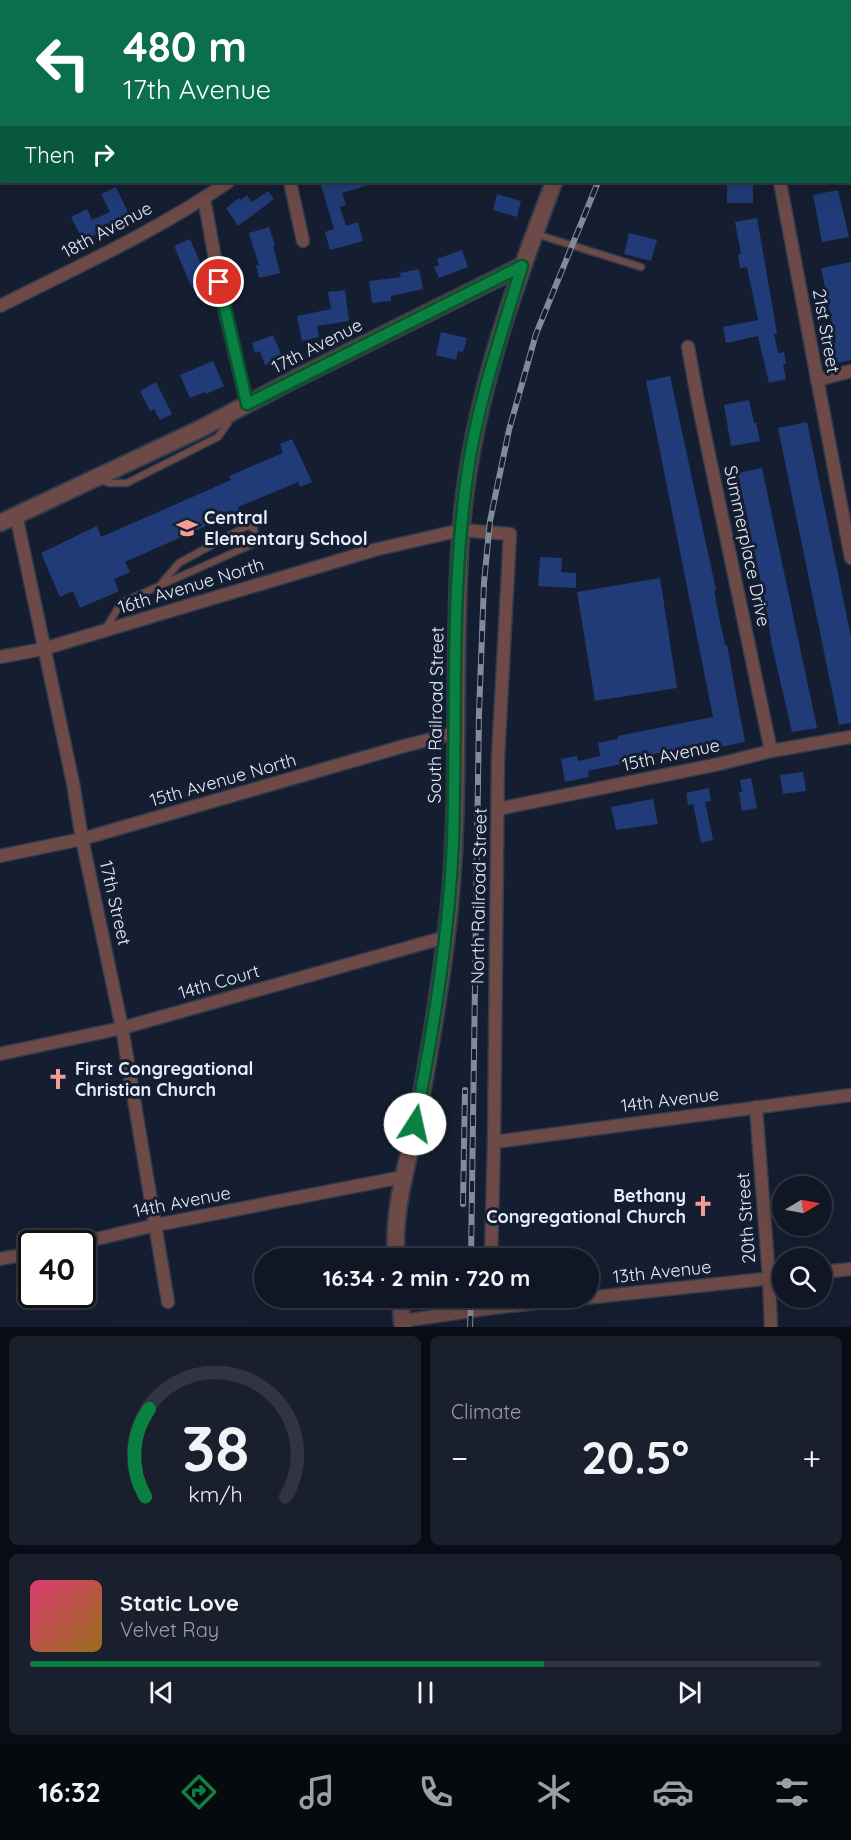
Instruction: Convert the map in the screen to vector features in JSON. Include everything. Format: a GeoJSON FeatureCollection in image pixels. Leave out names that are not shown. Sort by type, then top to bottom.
{"type":"FeatureCollection","features":[{"type":"Feature","properties":{"kind":"street","name":"18th Avenue"},"geometry":{"type":"LineString","coordinates":[[0,306],[143,233],[226,183]]}},
{"type":"Feature","properties":{"kind":"street"},"geometry":{"type":"LineString","coordinates":[[290,183],[303,241]]}},
{"type":"Feature","properties":{"kind":"street","name":"South Railroad Street"},"geometry":{"type":"LineString","coordinates":[[396,1248],[397,1205],[429,1050],[446,937],[452,852],[461,530],[467,476],[479,414],[522,266],[554,183]]}},
{"type":"Feature","properties":{"kind":"street","name":"21st Street"},"geometry":{"type":"LineString","coordinates":[[780,183],[851,558]]}},
{"type":"Feature","properties":{"kind":"street"},"geometry":{"type":"LineString","coordinates":[[204,198],[223,303],[247,404]]}},
{"type":"Feature","properties":{"kind":"street","name":"17th Avenue"},"geometry":{"type":"LineString","coordinates":[[0,523],[200,429],[522,266]]}},
{"type":"Feature","properties":{"kind":"street","name":"Summerplace Drive"},"geometry":{"type":"LineString","coordinates":[[688,347],[771,752]]}},
{"type":"Feature","properties":{"kind":"street"},"geometry":{"type":"LineString","coordinates":[[817,380],[851,371]]}},
{"type":"Feature","properties":{"kind":"street","name":"17th Street"},"geometry":{"type":"LineString","coordinates":[[16,515],[122,1028],[168,1302]]}},
{"type":"Feature","properties":{"kind":"street","name":"16th Avenue North"},"geometry":{"type":"LineString","coordinates":[[0,657],[44,649],[374,550],[461,530],[510,534]]}},
{"type":"Feature","properties":{"kind":"street","name":"North Railroad Street"},"geometry":{"type":"LineString","coordinates":[[491,1248],[501,676],[510,534]]}},
{"type":"Feature","properties":{"kind":"street","name":"15th Avenue North"},"geometry":{"type":"LineString","coordinates":[[0,856],[82,839],[455,733]]}},
{"type":"Feature","properties":{"kind":"street","name":"15th Avenue"},"geometry":{"type":"LineString","coordinates":[[498,809],[851,737]]}},
{"type":"Feature","properties":{"kind":"street","name":"14th Court"},"geometry":{"type":"LineString","coordinates":[[0,1054],[122,1028],[446,937]]}},
{"type":"Feature","properties":{"kind":"street","name":"14th Avenue"},"geometry":{"type":"LineString","coordinates":[[494,1142],[851,1095]]}},
{"type":"Feature","properties":{"kind":"street","name":"20th Street"},"geometry":{"type":"LineString","coordinates":[[756,1107],[771,1327]]}},
{"type":"Feature","properties":{"kind":"street","name":"14th Avenue"},"geometry":{"type":"LineString","coordinates":[[96,1239],[156,1225],[403,1178]]}},
{"type":"Feature","properties":{"kind":"street"},"geometry":{"type":"LineString","coordinates":[[0,1259],[18,1256]]}},
{"type":"Feature","properties":{"kind":"street"},"geometry":{"type":"LineString","coordinates":[[832,1271],[851,1269]]}},
{"type":"Feature","properties":{"kind":"street","name":"13th Avenue"},"geometry":{"type":"LineString","coordinates":[[599,1293],[772,1278]]}},
{"type":"Feature","properties":{"kind":"street"},"geometry":{"type":"LineString","coordinates":[[400,1308],[402,1324]]}},
{"type":"Feature","properties":{"kind":"street","name":"13th Avenue"},"geometry":{"type":"LineString","coordinates":[[402,1324],[471,1308]]}},
{"type":"Feature","properties":{"kind":"lane"},"geometry":{"type":"LineString","coordinates":[[534,234],[641,267]]}},
{"type":"Feature","properties":{"kind":"lane"},"geometry":{"type":"LineString","coordinates":[[104,631],[121,603],[255,543],[254,526],[245,527],[179,562],[160,585]]}},
{"type":"Feature","properties":{"kind":"building"},"geometry":{"type":"Polygon","coordinates":[[[320,183],[372,183],[342,193],[346,205],[340,207],[346,226],[358,222],[363,241],[330,250],[325,232],[334,229],[320,183]]]}},
{"type":"Feature","properties":{"kind":"building"},"geometry":{"type":"Polygon","coordinates":[[[727,185],[753,185],[753,203],[727,203],[727,185]]]}},
{"type":"Feature","properties":{"kind":"building"},"geometry":{"type":"Polygon","coordinates":[[[116,187],[130,217],[116,224],[114,221],[95,230],[97,234],[83,241],[71,217],[87,209],[92,220],[110,212],[101,194],[116,187]]]}},
{"type":"Feature","properties":{"kind":"building"},"geometry":{"type":"Polygon","coordinates":[[[838,190],[849,237],[822,242],[813,195],[838,190]]]}},
{"type":"Feature","properties":{"kind":"building"},"geometry":{"type":"Polygon","coordinates":[[[268,191],[274,199],[238,226],[226,208],[239,198],[241,200],[247,195],[252,202],[268,191]]]}},
{"type":"Feature","properties":{"kind":"building"},"geometry":{"type":"Polygon","coordinates":[[[497,194],[521,201],[517,217],[493,210],[497,194]]]}},
{"type":"Feature","properties":{"kind":"building"},"geometry":{"type":"Polygon","coordinates":[[[757,218],[777,333],[774,334],[778,353],[784,352],[786,364],[783,364],[786,379],[769,383],[758,336],[726,343],[723,327],[758,320],[747,267],[740,268],[738,255],[741,254],[735,222],[757,218]]]}},
{"type":"Feature","properties":{"kind":"building"},"geometry":{"type":"Polygon","coordinates":[[[269,227],[280,273],[259,278],[256,265],[259,265],[249,233],[269,227]]]}},
{"type":"Feature","properties":{"kind":"building"},"geometry":{"type":"Polygon","coordinates":[[[629,233],[657,240],[651,261],[624,254],[629,233]]]}},
{"type":"Feature","properties":{"kind":"building"},"geometry":{"type":"Polygon","coordinates":[[[190,239],[208,281],[192,288],[174,246],[190,239]]]}},
{"type":"Feature","properties":{"kind":"building"},"geometry":{"type":"Polygon","coordinates":[[[462,250],[468,267],[439,278],[434,267],[439,265],[437,259],[462,250]]]}},
{"type":"Feature","properties":{"kind":"building"},"geometry":{"type":"Polygon","coordinates":[[[851,262],[851,360],[836,363],[832,343],[836,342],[821,268],[851,262]]]}},
{"type":"Feature","properties":{"kind":"building"},"geometry":{"type":"Polygon","coordinates":[[[419,269],[423,289],[391,296],[391,301],[372,303],[369,281],[401,277],[400,273],[419,269]]]}},
{"type":"Feature","properties":{"kind":"building"},"geometry":{"type":"Polygon","coordinates":[[[345,290],[349,321],[317,326],[319,337],[302,341],[297,316],[331,309],[328,292],[345,290]]]}},
{"type":"Feature","properties":{"kind":"building"},"geometry":{"type":"Polygon","coordinates":[[[441,332],[467,338],[463,352],[458,351],[456,360],[436,355],[441,332]]]}},
{"type":"Feature","properties":{"kind":"building"},"geometry":{"type":"Polygon","coordinates":[[[273,335],[283,358],[265,365],[260,351],[255,353],[252,343],[273,335]]]}},
{"type":"Feature","properties":{"kind":"building"},"geometry":{"type":"Polygon","coordinates":[[[213,361],[224,386],[190,398],[180,375],[213,361]]]}},
{"type":"Feature","properties":{"kind":"building"},"geometry":{"type":"Polygon","coordinates":[[[670,376],[716,590],[714,590],[718,612],[725,645],[727,645],[745,742],[720,747],[719,741],[620,761],[621,764],[588,771],[589,777],[565,782],[561,759],[577,756],[578,761],[600,756],[598,743],[618,739],[618,736],[713,717],[646,381],[670,376]]]}},
{"type":"Feature","properties":{"kind":"building"},"geometry":{"type":"Polygon","coordinates":[[[156,382],[172,414],[160,420],[154,409],[150,411],[140,391],[156,382]]]}},
{"type":"Feature","properties":{"kind":"building"},"geometry":{"type":"Polygon","coordinates":[[[749,400],[760,441],[731,446],[724,405],[749,400]]]}},
{"type":"Feature","properties":{"kind":"building"},"geometry":{"type":"Polygon","coordinates":[[[807,422],[851,637],[851,723],[839,725],[778,428],[807,422]]]}},
{"type":"Feature","properties":{"kind":"building"},"geometry":{"type":"Polygon","coordinates":[[[292,439],[312,482],[300,487],[298,482],[238,507],[240,511],[125,562],[130,572],[114,579],[119,591],[80,608],[73,591],[60,597],[41,553],[97,526],[101,537],[231,480],[229,476],[283,453],[280,444],[292,439]]]}},
{"type":"Feature","properties":{"kind":"building"},"geometry":{"type":"Polygon","coordinates":[[[762,468],[817,728],[792,732],[772,646],[765,601],[738,473],[762,468]]]}},
{"type":"Feature","properties":{"kind":"building"},"geometry":{"type":"Polygon","coordinates":[[[540,557],[562,558],[561,572],[576,573],[576,588],[538,586],[540,557]]]}},
{"type":"Feature","properties":{"kind":"building"},"geometry":{"type":"Polygon","coordinates":[[[660,578],[677,688],[595,701],[577,592],[660,578]]]}},
{"type":"Feature","properties":{"kind":"building"},"geometry":{"type":"Polygon","coordinates":[[[803,772],[806,791],[783,794],[780,775],[803,772]]]}},
{"type":"Feature","properties":{"kind":"building"},"geometry":{"type":"Polygon","coordinates":[[[751,778],[757,808],[742,811],[740,780],[751,778]]]}},
{"type":"Feature","properties":{"kind":"building"},"geometry":{"type":"Polygon","coordinates":[[[709,788],[711,801],[705,802],[713,840],[701,843],[693,804],[688,805],[686,793],[709,788]]]}},
{"type":"Feature","properties":{"kind":"building"},"geometry":{"type":"Polygon","coordinates":[[[653,799],[658,824],[616,830],[611,807],[653,799]]]}},
{"type":"Feature","properties":{"kind":"railway"},"geometry":{"type":"LineString","coordinates":[[471,1248],[479,713],[484,583],[490,521],[509,430],[536,334],[598,183]]}},
{"type":"Feature","properties":{"kind":"railway"},"geometry":{"type":"LineString","coordinates":[[463,1204],[465,1090]]}},
{"type":"Feature","properties":{"kind":"railway"},"geometry":{"type":"LineString","coordinates":[[470,1327],[471,1308]]}},
{"type":"Feature","properties":{"kind":"place","name":"Central Elementary School"},"geometry":{"type":"Point","coordinates":[187,528]}},
{"type":"Feature","properties":{"kind":"place","name":"First Congregational Christian Church"},"geometry":{"type":"Point","coordinates":[58,1079]}},
{"type":"Feature","properties":{"kind":"place","name":"Bethany Congregational Church"},"geometry":{"type":"Point","coordinates":[703,1206]}},
{"type":"Feature","properties":{"kind":"route"},"geometry":{"type":"LineString","coordinates":[[219,282],[247,404],[522,266],[484,393],[467,476],[461,530],[458,601],[451,884],[431,1040],[415,1124]]}}]}
